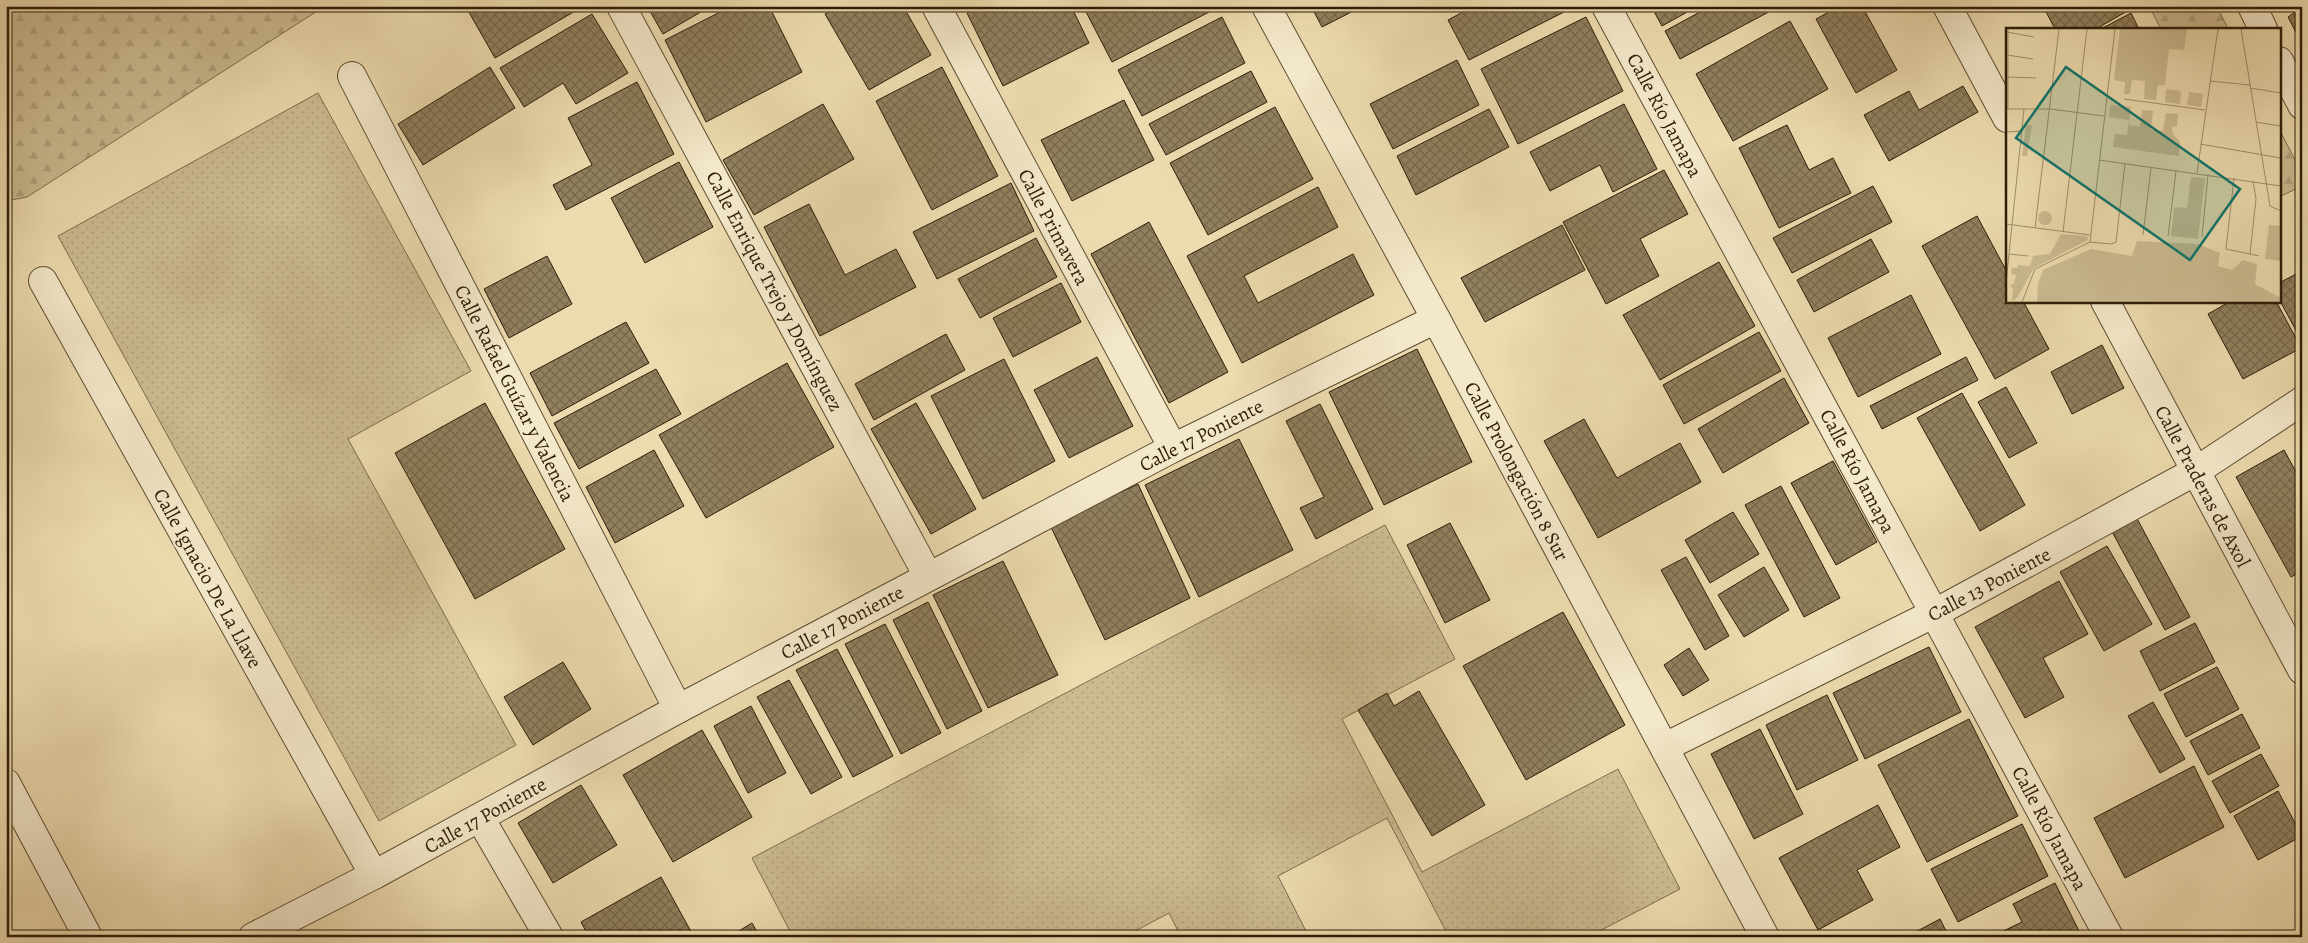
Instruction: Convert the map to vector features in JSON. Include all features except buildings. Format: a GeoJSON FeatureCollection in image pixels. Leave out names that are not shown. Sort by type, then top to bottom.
{"type":"FeatureCollection","features":[{"type":"Feature","properties":{"kind":"street","name":"Calle Enrique Trejo y Domínguez"},"geometry":{"type":"LineString","coordinates":[[621,6],[928,576]]}},
{"type":"Feature","properties":{"kind":"street","name":"Calle Primavera"},"geometry":{"type":"LineString","coordinates":[[936,6],[1173,448]]}},
{"type":"Feature","properties":{"kind":"street","name":"Calle Prolongación 8 Sur"},"geometry":{"type":"LineString","coordinates":[[1266,6],[1436,319],[1765,937]]}},
{"type":"Feature","properties":{"kind":"street","name":"Calle Río Jamapa"},"geometry":{"type":"LineString","coordinates":[[1606,6],[2109,937]]}},
{"type":"Feature","properties":{"kind":"street"},"geometry":{"type":"LineString","coordinates":[[1947,6],[2006,116]]}},
{"type":"Feature","properties":{"kind":"street"},"geometry":{"type":"LineString","coordinates":[[2252,6],[2263,28]]}},
{"type":"Feature","properties":{"kind":"street"},"geometry":{"type":"LineString","coordinates":[[2280,63],[2302,105]]}},
{"type":"Feature","properties":{"kind":"street","name":"Calle Rafael Guízar y Valencia"},"geometry":{"type":"LineString","coordinates":[[352,76],[678,709]]}},
{"type":"Feature","properties":{"kind":"street","name":"Calle Ignacio De La Llave"},"geometry":{"type":"LineString","coordinates":[[43,281],[374,875]]}},
{"type":"Feature","properties":{"kind":"street","name":"Calle Praderas de Axol"},"geometry":{"type":"LineString","coordinates":[[2106,302],[2302,670]]}},
{"type":"Feature","properties":{"kind":"street","name":"Calle 17 Poniente"},"geometry":{"type":"LineString","coordinates":[[253,937],[374,875],[678,709],[1173,448],[1436,319]]}},
{"type":"Feature","properties":{"kind":"street","name":"Calle 13 Poniente"},"geometry":{"type":"LineString","coordinates":[[1665,747],[1935,614],[2196,471],[2302,401]]}},
{"type":"Feature","properties":{"kind":"street"},"geometry":{"type":"LineString","coordinates":[[6,783],[88,937]]}},
{"type":"Feature","properties":{"kind":"street"},"geometry":{"type":"LineString","coordinates":[[480,818],[549,937]]}},
{"type":"Feature","properties":{"kind":"green space"},"geometry":{"type":"Polygon","coordinates":[[[6,6],[325,6],[27,197],[6,201],[6,6]]]}},
{"type":"Feature","properties":{"kind":"green space"},"geometry":{"type":"Polygon","coordinates":[[[2149,6],[2217,6],[2228,28],[2160,28],[2149,6]]]}},
{"type":"Feature","properties":{"kind":"green space"},"geometry":{"type":"Polygon","coordinates":[[[318,93],[471,371],[348,439],[516,745],[379,821],[58,236],[318,93]]]}},
{"type":"Feature","properties":{"kind":"green space"},"geometry":{"type":"Polygon","coordinates":[[[2280,131],[2302,173],[2302,186],[2280,197],[2280,131]]]}},
{"type":"Feature","properties":{"kind":"green space"},"geometry":{"type":"Polygon","coordinates":[[[1385,525],[1455,659],[1342,719],[1422,872],[1618,769],[1680,889],[1588,937],[1449,937],[1387,818],[1278,876],[1309,937],[1181,937],[1169,913],[1124,937],[793,937],[752,858],[1385,525]]]}}]}
